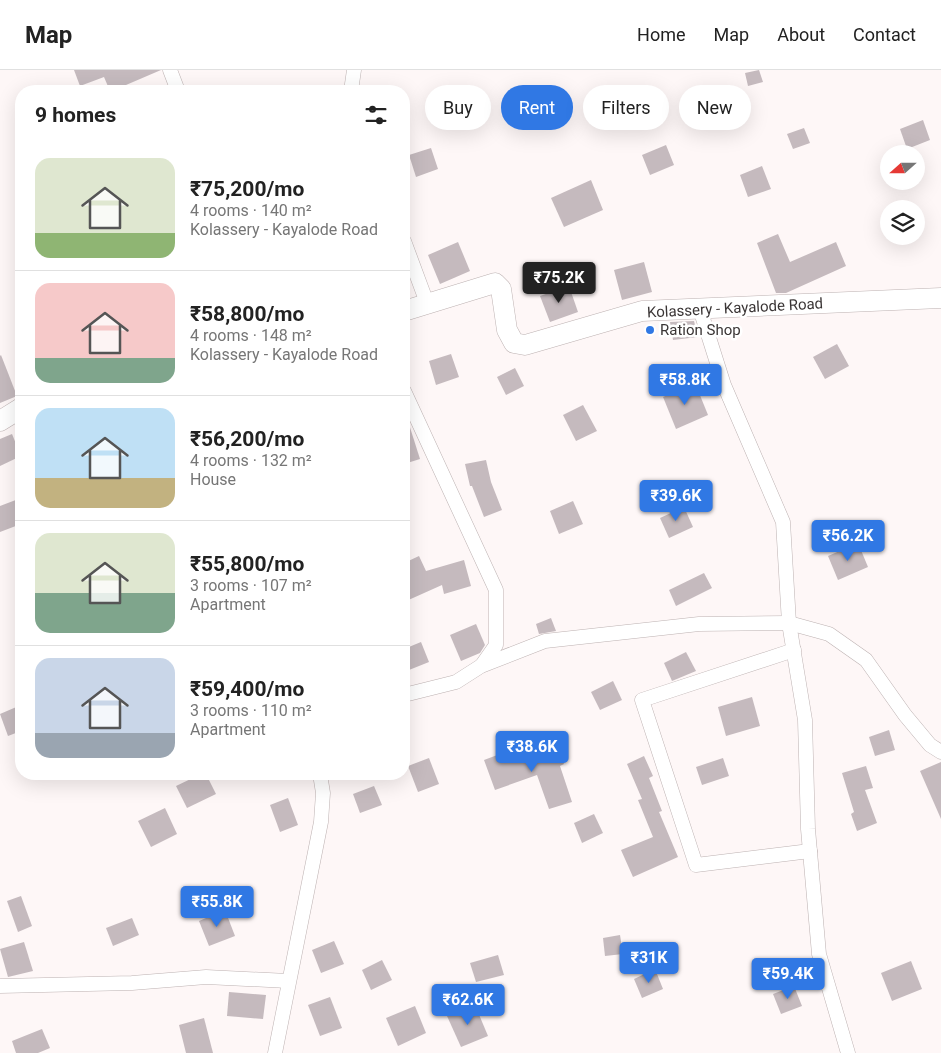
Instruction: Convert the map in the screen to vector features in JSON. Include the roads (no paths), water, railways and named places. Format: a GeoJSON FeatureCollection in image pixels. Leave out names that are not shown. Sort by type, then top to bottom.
{"type":"FeatureCollection","features":[{"type":"Feature","properties":{"kind":"main road","name":"Kolassery - Kayalode Road"},"geometry":{"type":"LineString","coordinates":[[410,309],[495,283],[502,289],[507,330],[514,343],[525,344],[642,311],[941,298]]}},
{"type":"Feature","properties":{"kind":"main road"},"geometry":{"type":"LineString","coordinates":[[0,421],[15,412]]}},
{"type":"Feature","properties":{"kind":"street"},"geometry":{"type":"LineString","coordinates":[[170,70],[176,85]]}},
{"type":"Feature","properties":{"kind":"street"},"geometry":{"type":"LineString","coordinates":[[352,85],[354,70]]}},
{"type":"Feature","properties":{"kind":"street"},"geometry":{"type":"LineString","coordinates":[[410,257],[427,303]]}},
{"type":"Feature","properties":{"kind":"street"},"geometry":{"type":"LineString","coordinates":[[700,309],[724,385],[783,522],[789,623],[805,720],[810,850],[819,954],[848,1053]]}},
{"type":"Feature","properties":{"kind":"street"},"geometry":{"type":"LineString","coordinates":[[410,404],[496,590],[496,645],[481,666]]}},
{"type":"Feature","properties":{"kind":"street"},"geometry":{"type":"LineString","coordinates":[[410,694],[456,682],[481,666],[545,641],[699,624],[789,623],[828,634],[866,660],[905,715],[930,745],[941,752]]}},
{"type":"Feature","properties":{"kind":"street"},"geometry":{"type":"LineString","coordinates":[[794,650],[642,700],[696,865],[810,850]]}},
{"type":"Feature","properties":{"kind":"street"},"geometry":{"type":"LineString","coordinates":[[275,1053],[321,822],[323,792],[321,780]]}},
{"type":"Feature","properties":{"kind":"street"},"geometry":{"type":"LineString","coordinates":[[0,986],[132,983],[206,977],[288,981]]}},
{"type":"Feature","properties":{"kind":"place","name":"Ration Shop"},"geometry":{"type":"Point","coordinates":[650,330]}}]}
